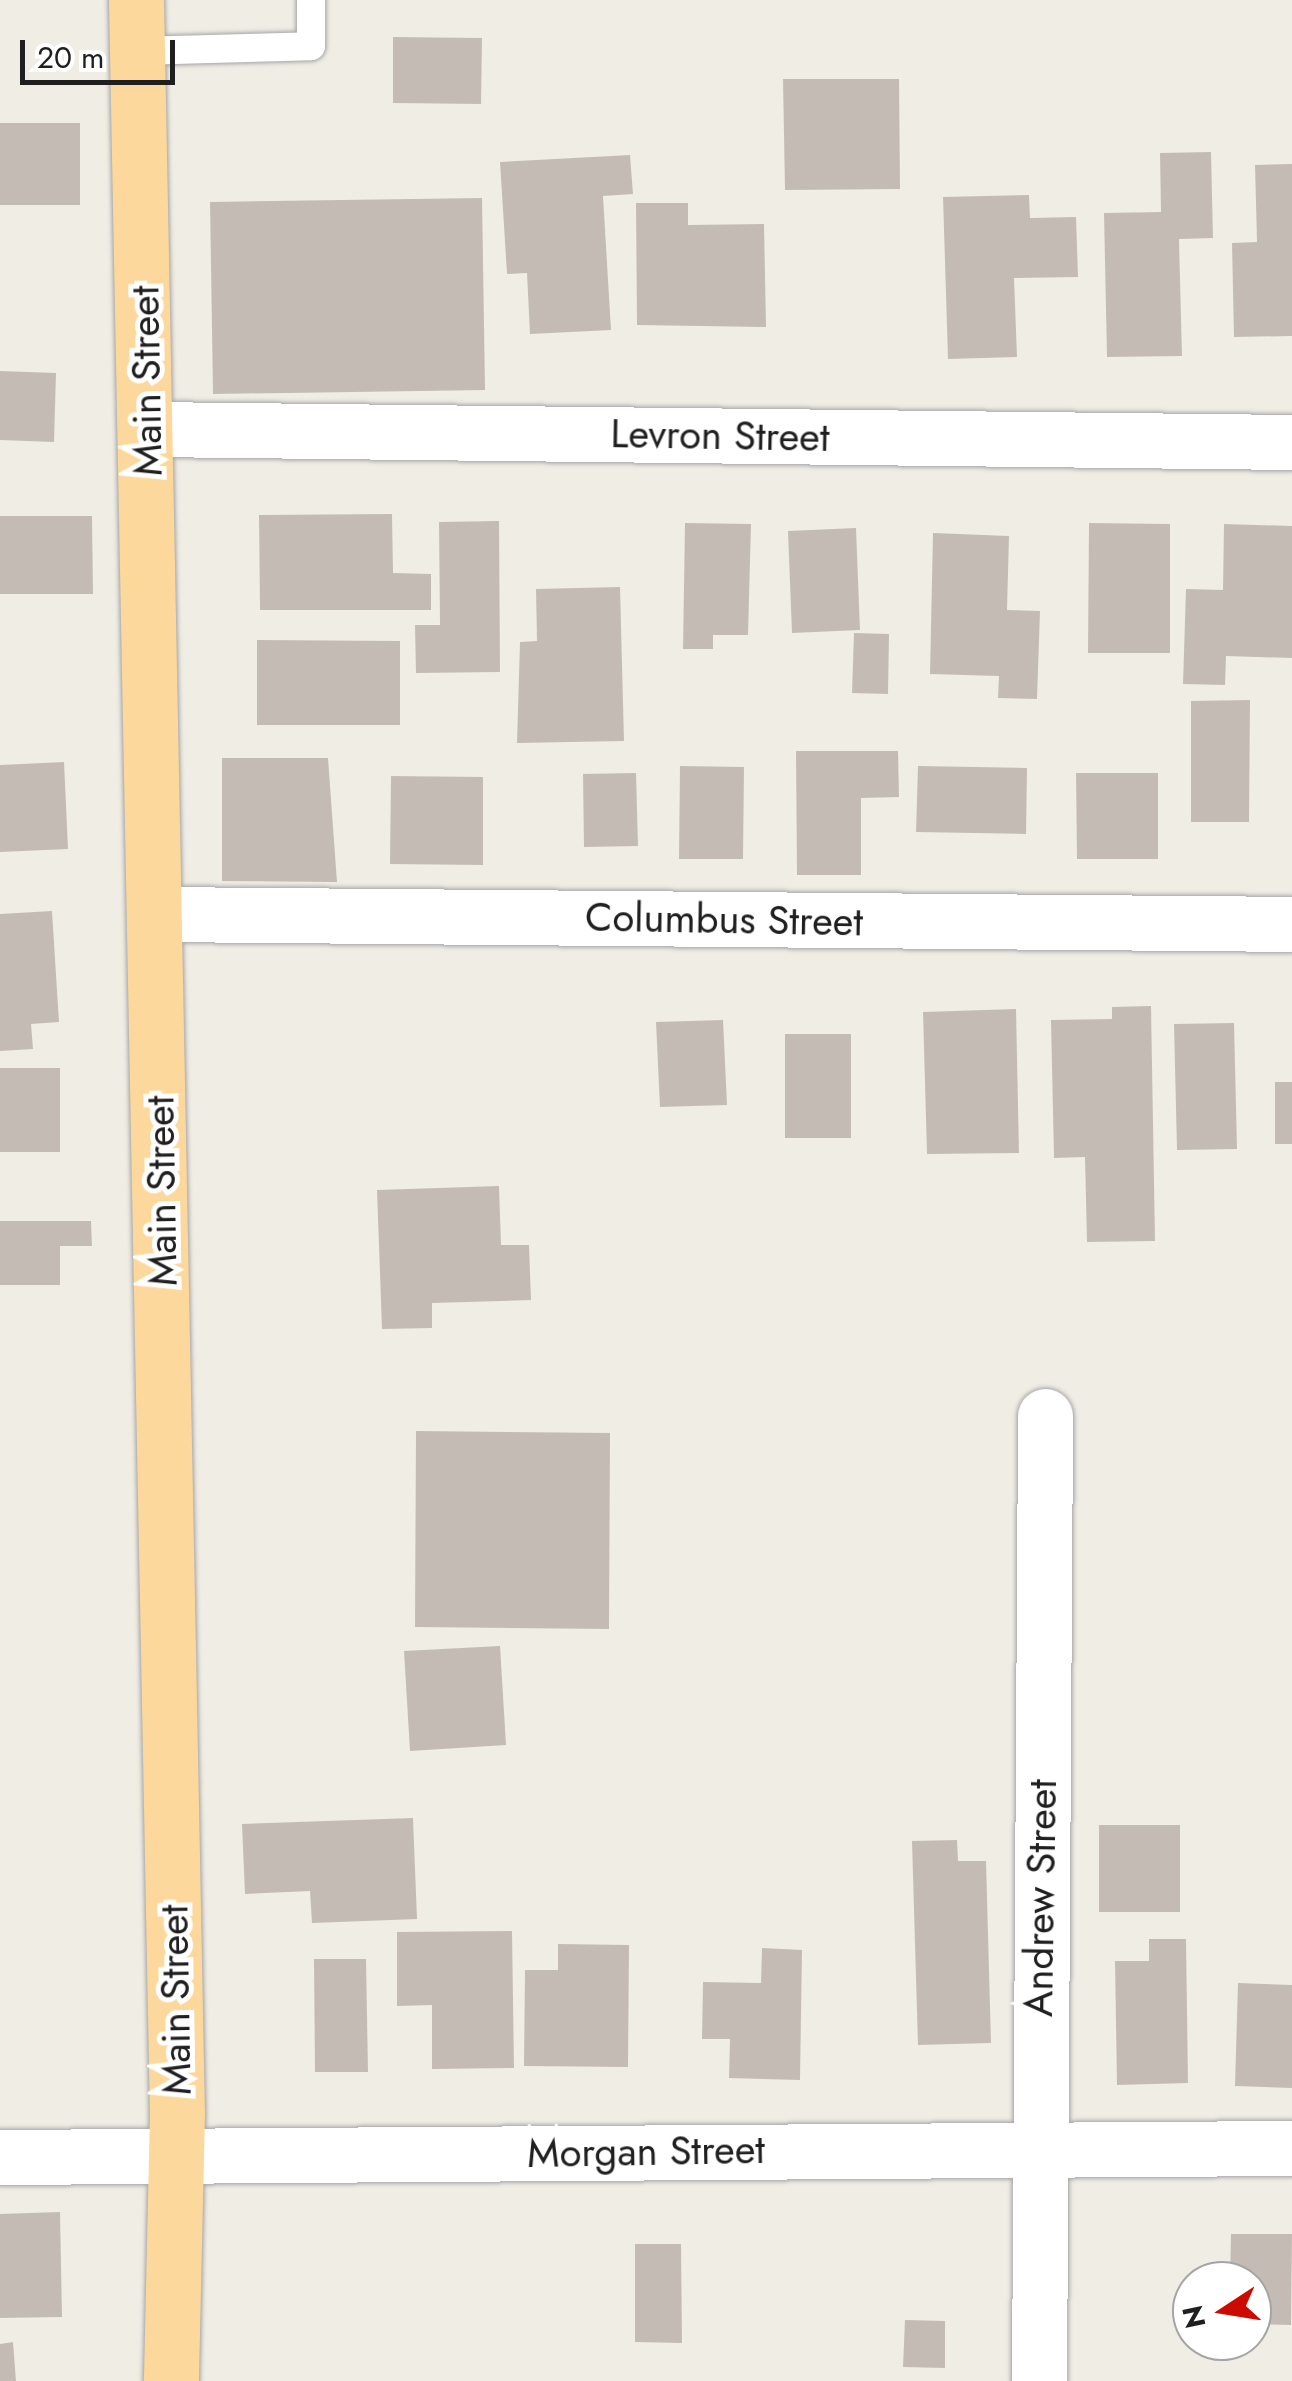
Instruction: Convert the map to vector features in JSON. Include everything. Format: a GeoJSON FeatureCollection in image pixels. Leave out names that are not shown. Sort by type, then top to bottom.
{"type":"FeatureCollection","features":[{"type":"Feature","properties":{"kind":"main road","name":"Main Street"},"geometry":{"type":"LineString","coordinates":[[136,26],[148,428],[177,2157],[171,2381]]}},
{"type":"Feature","properties":{"kind":"street","name":"Levron Street"},"geometry":{"type":"LineString","coordinates":[[148,428],[1292,442]]}},
{"type":"Feature","properties":{"kind":"street","name":"Columbus Street"},"geometry":{"type":"LineString","coordinates":[[156,914],[1292,924]]}},
{"type":"Feature","properties":{"kind":"street","name":"Andrew Street"},"geometry":{"type":"LineString","coordinates":[[1039,2381],[1037,2146],[1045,1416]]}},
{"type":"Feature","properties":{"kind":"street","name":"Morgan Street"},"geometry":{"type":"LineString","coordinates":[[0,2157],[1037,2146],[1292,2148]]}},
{"type":"Feature","properties":{"kind":"lane"},"geometry":{"type":"LineString","coordinates":[[136,26],[311,46],[310,0]]}},
{"type":"Feature","properties":{"kind":"building"},"geometry":{"type":"Polygon","coordinates":[[[393,37],[482,38],[481,104],[393,103],[393,37]]]}},
{"type":"Feature","properties":{"kind":"building"},"geometry":{"type":"Polygon","coordinates":[[[783,79],[899,79],[900,189],[785,190],[783,79]]]}},
{"type":"Feature","properties":{"kind":"building"},"geometry":{"type":"Polygon","coordinates":[[[0,123],[80,123],[80,205],[0,205],[0,123]]]}},
{"type":"Feature","properties":{"kind":"building"},"geometry":{"type":"Polygon","coordinates":[[[1211,152],[1213,238],[1179,239],[1182,356],[1107,357],[1104,213],[1161,212],[1160,153],[1211,152]]]}},
{"type":"Feature","properties":{"kind":"building"},"geometry":{"type":"Polygon","coordinates":[[[630,155],[633,194],[603,196],[611,330],[530,334],[527,273],[507,274],[500,162],[630,155]]]}},
{"type":"Feature","properties":{"kind":"building"},"geometry":{"type":"Polygon","coordinates":[[[1292,164],[1292,336],[1234,337],[1232,243],[1257,242],[1255,165],[1292,164]]]}},
{"type":"Feature","properties":{"kind":"building"},"geometry":{"type":"Polygon","coordinates":[[[1029,195],[1030,218],[1076,217],[1078,277],[1014,278],[1017,357],[948,359],[943,197],[1029,195]]]}},
{"type":"Feature","properties":{"kind":"building"},"geometry":{"type":"Polygon","coordinates":[[[482,198],[485,390],[213,394],[210,202],[482,198]]]}},
{"type":"Feature","properties":{"kind":"building"},"geometry":{"type":"Polygon","coordinates":[[[636,203],[688,203],[688,225],[764,224],[766,327],[637,325],[636,203]]]}},
{"type":"Feature","properties":{"kind":"building"},"geometry":{"type":"Polygon","coordinates":[[[0,371],[56,373],[54,442],[0,440],[0,371]]]}},
{"type":"Feature","properties":{"kind":"building"},"geometry":{"type":"Polygon","coordinates":[[[392,514],[393,573],[431,574],[431,610],[260,610],[259,515],[392,514]]]}},
{"type":"Feature","properties":{"kind":"building"},"geometry":{"type":"Polygon","coordinates":[[[0,516],[92,516],[93,594],[0,594],[0,516]]]}},
{"type":"Feature","properties":{"kind":"building"},"geometry":{"type":"Polygon","coordinates":[[[499,521],[500,672],[416,673],[415,625],[440,625],[439,522],[499,521]]]}},
{"type":"Feature","properties":{"kind":"building"},"geometry":{"type":"Polygon","coordinates":[[[685,523],[751,524],[748,635],[713,635],[713,649],[683,649],[685,523]]]}},
{"type":"Feature","properties":{"kind":"building"},"geometry":{"type":"Polygon","coordinates":[[[1089,523],[1170,524],[1170,653],[1088,653],[1089,523]]]}},
{"type":"Feature","properties":{"kind":"building"},"geometry":{"type":"Polygon","coordinates":[[[1224,524],[1292,526],[1292,658],[1226,656],[1225,685],[1183,684],[1186,589],[1223,590],[1224,524]]]}},
{"type":"Feature","properties":{"kind":"building"},"geometry":{"type":"Polygon","coordinates":[[[856,528],[860,630],[792,633],[788,531],[856,528]]]}},
{"type":"Feature","properties":{"kind":"building"},"geometry":{"type":"Polygon","coordinates":[[[933,533],[1009,536],[1007,610],[1040,611],[1037,699],[998,698],[999,676],[930,674],[933,533]]]}},
{"type":"Feature","properties":{"kind":"building"},"geometry":{"type":"Polygon","coordinates":[[[620,587],[624,741],[517,743],[520,642],[537,641],[536,589],[620,587]]]}},
{"type":"Feature","properties":{"kind":"building"},"geometry":{"type":"Polygon","coordinates":[[[854,633],[889,634],[888,694],[852,693],[854,633]]]}},
{"type":"Feature","properties":{"kind":"building"},"geometry":{"type":"Polygon","coordinates":[[[257,640],[400,641],[400,725],[257,725],[257,640]]]}},
{"type":"Feature","properties":{"kind":"building"},"geometry":{"type":"Polygon","coordinates":[[[1250,700],[1249,822],[1191,822],[1191,701],[1250,700]]]}},
{"type":"Feature","properties":{"kind":"building"},"geometry":{"type":"Polygon","coordinates":[[[796,751],[898,751],[899,797],[861,798],[861,875],[797,875],[796,751]]]}},
{"type":"Feature","properties":{"kind":"building"},"geometry":{"type":"Polygon","coordinates":[[[222,758],[328,758],[337,882],[222,881],[222,758]]]}},
{"type":"Feature","properties":{"kind":"building"},"geometry":{"type":"Polygon","coordinates":[[[64,762],[68,849],[0,852],[0,765],[64,762]]]}},
{"type":"Feature","properties":{"kind":"building"},"geometry":{"type":"Polygon","coordinates":[[[680,766],[744,767],[743,859],[679,859],[680,766]]]}},
{"type":"Feature","properties":{"kind":"building"},"geometry":{"type":"Polygon","coordinates":[[[918,766],[1027,768],[1026,834],[916,832],[918,766]]]}},
{"type":"Feature","properties":{"kind":"building"},"geometry":{"type":"Polygon","coordinates":[[[636,773],[638,846],[584,847],[583,774],[636,773]]]}},
{"type":"Feature","properties":{"kind":"building"},"geometry":{"type":"Polygon","coordinates":[[[1076,773],[1158,773],[1158,859],[1077,859],[1076,773]]]}},
{"type":"Feature","properties":{"kind":"building"},"geometry":{"type":"Polygon","coordinates":[[[391,776],[483,777],[483,865],[390,864],[391,776]]]}},
{"type":"Feature","properties":{"kind":"building"},"geometry":{"type":"Polygon","coordinates":[[[52,911],[59,1022],[31,1024],[33,1049],[0,1051],[0,914],[52,911]]]}},
{"type":"Feature","properties":{"kind":"building"},"geometry":{"type":"Polygon","coordinates":[[[1151,1006],[1155,1241],[1087,1242],[1085,1157],[1054,1158],[1051,1020],[1112,1019],[1112,1007],[1151,1006]]]}},
{"type":"Feature","properties":{"kind":"building"},"geometry":{"type":"Polygon","coordinates":[[[1016,1009],[1019,1153],[927,1154],[923,1012],[1016,1009]]]}},
{"type":"Feature","properties":{"kind":"building"},"geometry":{"type":"Polygon","coordinates":[[[723,1020],[727,1105],[660,1107],[656,1022],[723,1020]]]}},
{"type":"Feature","properties":{"kind":"building"},"geometry":{"type":"Polygon","coordinates":[[[1234,1023],[1237,1149],[1177,1150],[1174,1024],[1234,1023]]]}},
{"type":"Feature","properties":{"kind":"building"},"geometry":{"type":"Polygon","coordinates":[[[785,1034],[851,1034],[851,1138],[785,1138],[785,1034]]]}},
{"type":"Feature","properties":{"kind":"building"},"geometry":{"type":"Polygon","coordinates":[[[0,1068],[60,1068],[60,1152],[0,1152],[0,1068]]]}},
{"type":"Feature","properties":{"kind":"building"},"geometry":{"type":"Polygon","coordinates":[[[1275,1082],[1292,1082],[1292,1144],[1275,1144],[1275,1082]]]}},
{"type":"Feature","properties":{"kind":"building"},"geometry":{"type":"Polygon","coordinates":[[[499,1186],[501,1245],[529,1245],[531,1300],[432,1303],[432,1328],[382,1329],[377,1190],[499,1186]]]}},
{"type":"Feature","properties":{"kind":"building"},"geometry":{"type":"Polygon","coordinates":[[[0,1221],[91,1221],[92,1246],[60,1246],[60,1285],[0,1285],[0,1221]]]}},
{"type":"Feature","properties":{"kind":"building"},"geometry":{"type":"Polygon","coordinates":[[[416,1431],[610,1433],[609,1629],[415,1627],[416,1431]]]}},
{"type":"Feature","properties":{"kind":"building"},"geometry":{"type":"Polygon","coordinates":[[[500,1646],[506,1745],[410,1751],[404,1651],[500,1646]]]}},
{"type":"Feature","properties":{"kind":"building"},"geometry":{"type":"Polygon","coordinates":[[[413,1818],[417,1919],[312,1923],[310,1891],[245,1894],[242,1824],[413,1818]]]}},
{"type":"Feature","properties":{"kind":"building"},"geometry":{"type":"Polygon","coordinates":[[[1099,1825],[1180,1825],[1180,1912],[1099,1912],[1099,1825]]]}},
{"type":"Feature","properties":{"kind":"building"},"geometry":{"type":"Polygon","coordinates":[[[957,1840],[958,1861],[986,1861],[991,2043],[918,2045],[912,1841],[957,1840]]]}},
{"type":"Feature","properties":{"kind":"building"},"geometry":{"type":"Polygon","coordinates":[[[512,1931],[514,2068],[432,2069],[432,2005],[397,2006],[397,1932],[512,1931]]]}},
{"type":"Feature","properties":{"kind":"building"},"geometry":{"type":"Polygon","coordinates":[[[1149,1939],[1186,1939],[1188,2083],[1117,2085],[1115,1961],[1149,1961],[1149,1939]]]}},
{"type":"Feature","properties":{"kind":"building"},"geometry":{"type":"Polygon","coordinates":[[[558,1944],[629,1945],[628,2067],[524,2066],[525,1970],[558,1970],[558,1944]]]}},
{"type":"Feature","properties":{"kind":"building"},"geometry":{"type":"Polygon","coordinates":[[[762,1948],[802,1950],[800,2080],[729,2078],[730,2039],[702,2039],[703,1982],[761,1983],[762,1948]]]}},
{"type":"Feature","properties":{"kind":"building"},"geometry":{"type":"Polygon","coordinates":[[[314,1959],[366,1959],[368,2072],[315,2072],[314,1959]]]}},
{"type":"Feature","properties":{"kind":"building"},"geometry":{"type":"Polygon","coordinates":[[[1238,1983],[1292,1985],[1292,2088],[1235,2086],[1238,1983]]]}},
{"type":"Feature","properties":{"kind":"building"},"geometry":{"type":"Polygon","coordinates":[[[60,2212],[62,2317],[0,2318],[0,2214],[60,2212]]]}},
{"type":"Feature","properties":{"kind":"building"},"geometry":{"type":"Polygon","coordinates":[[[1231,2234],[1292,2234],[1291,2325],[1272,2325],[1272,2261],[1230,2261],[1231,2234]]]}},
{"type":"Feature","properties":{"kind":"building"},"geometry":{"type":"Polygon","coordinates":[[[635,2244],[681,2244],[682,2343],[635,2342],[635,2244]]]}},
{"type":"Feature","properties":{"kind":"building"},"geometry":{"type":"Polygon","coordinates":[[[905,2320],[945,2321],[945,2368],[903,2367],[905,2320]]]}},
{"type":"Feature","properties":{"kind":"building"},"geometry":{"type":"Polygon","coordinates":[[[13,2342],[16,2381],[0,2381],[0,2344],[13,2342]]]}}]}
